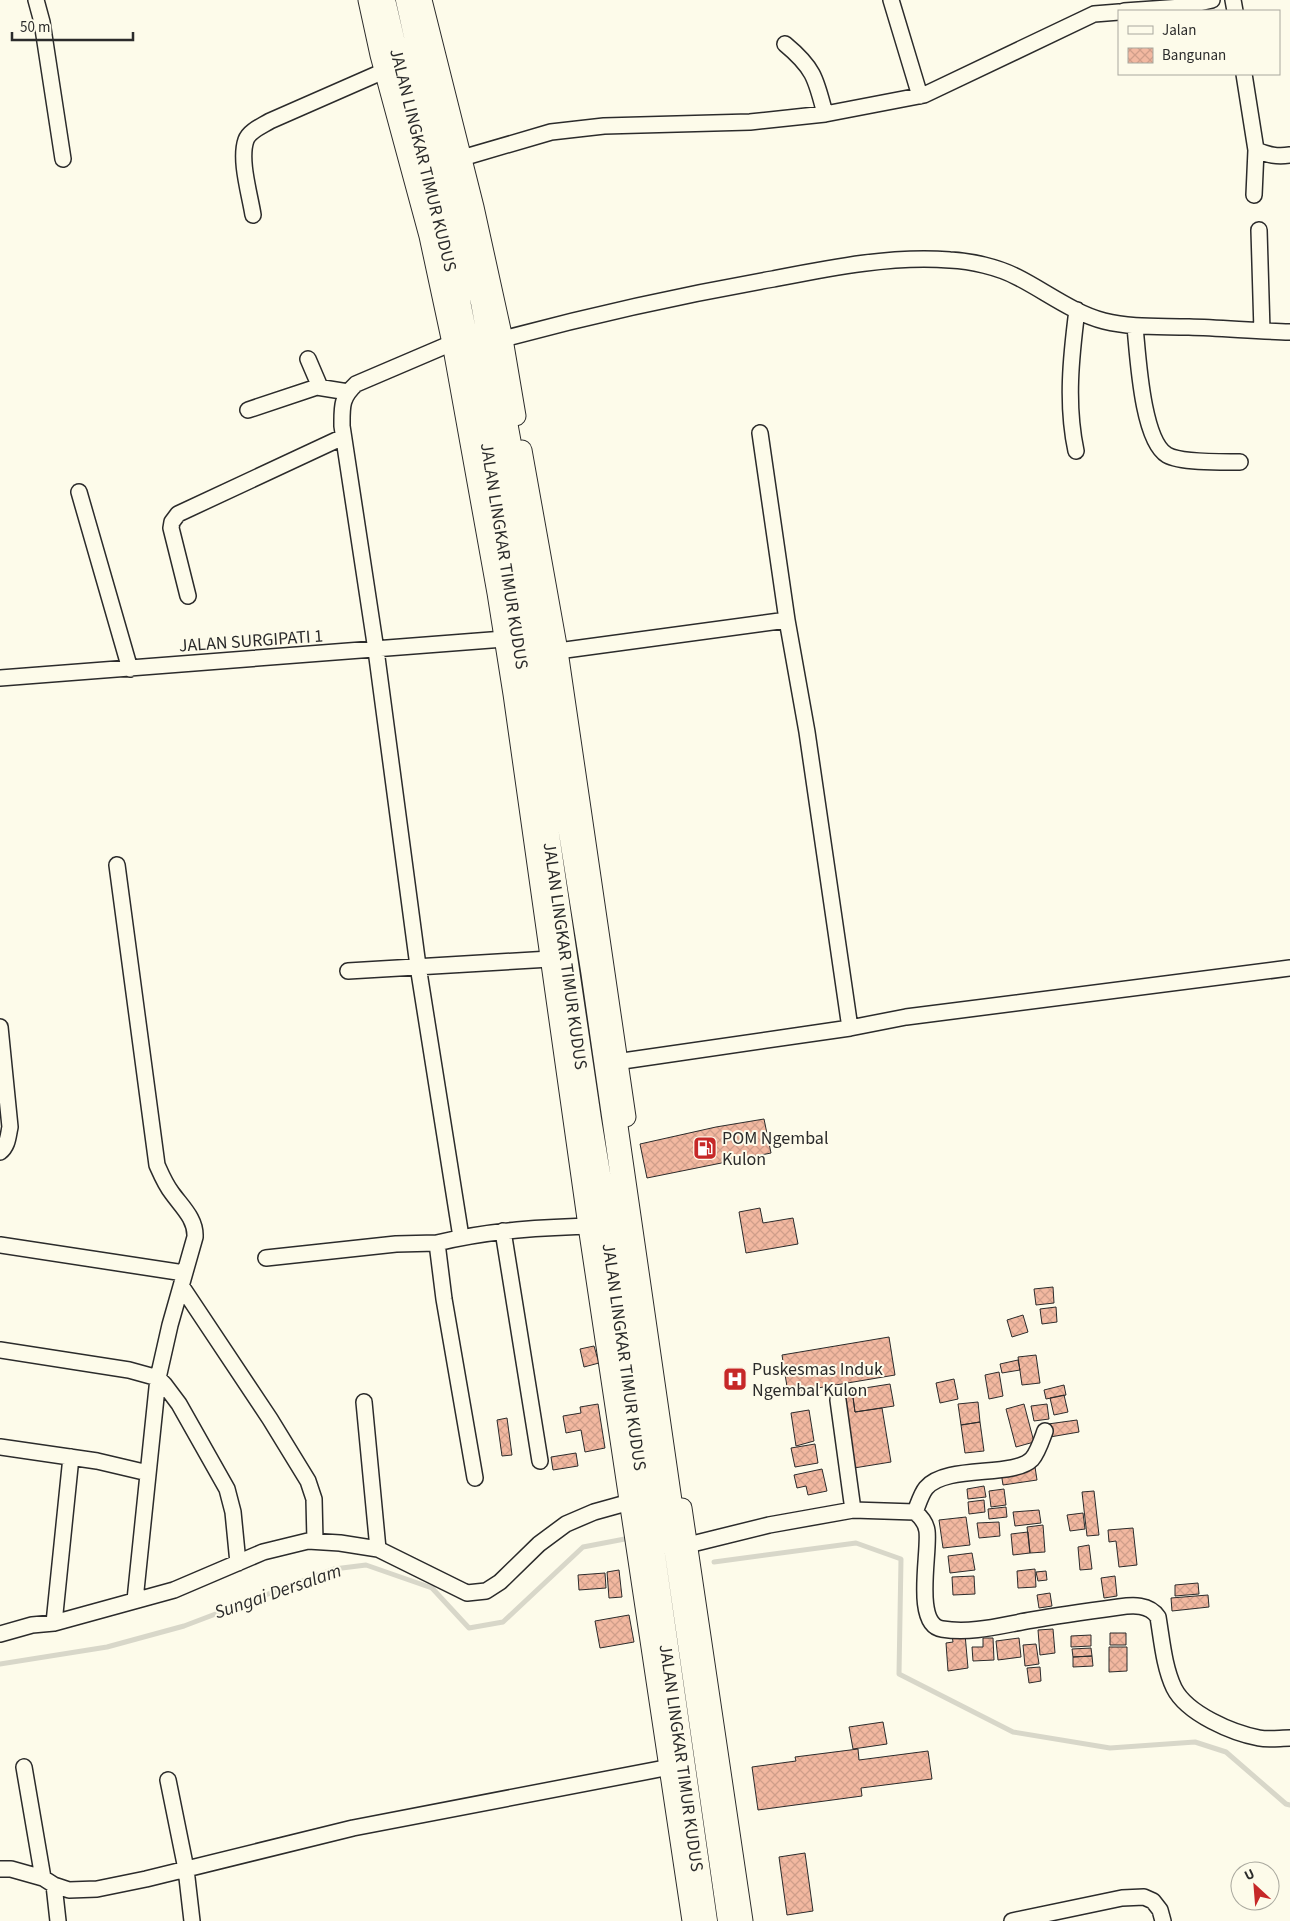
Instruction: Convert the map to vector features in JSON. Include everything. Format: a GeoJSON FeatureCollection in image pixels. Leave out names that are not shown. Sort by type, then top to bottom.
{"type":"FeatureCollection","features":[{"type":"Feature","properties":{"kind":"highway","name":"JALAN LINGKAR TIMUR KUDUS"},"geometry":{"type":"LineString","coordinates":[[383,0],[400,77],[431,180],[458,301],[486,442],[517,631],[693,1919]]}},
{"type":"Feature","properties":{"kind":"highway","name":"JALAN LINGKAR TIMUR KUDUS"},"geometry":{"type":"LineString","coordinates":[[408,0],[489,331],[590,950],[613,1062],[730,1921]]}},
{"type":"Feature","properties":{"kind":"street"},"geometry":{"type":"LineString","coordinates":[[36,0],[42,22],[63,159]]}},
{"type":"Feature","properties":{"kind":"street"},"geometry":{"type":"LineString","coordinates":[[368,0],[384,71],[429,236],[452,343],[504,639],[550,959],[597,1226],[630,1502],[693,1919]]}},
{"type":"Feature","properties":{"kind":"street"},"geometry":{"type":"LineString","coordinates":[[422,0],[462,158],[503,339],[558,651],[613,1062],[850,1028],[906,1017],[1290,968]]}},
{"type":"Feature","properties":{"kind":"street"},"geometry":{"type":"LineString","coordinates":[[891,0],[920,96]]}},
{"type":"Feature","properties":{"kind":"street"},"geometry":{"type":"LineString","coordinates":[[1138,10],[1182,7],[1212,0]]}},
{"type":"Feature","properties":{"kind":"street"},"geometry":{"type":"LineString","coordinates":[[462,158],[551,132],[604,126],[750,122],[825,114],[920,96],[1092,7],[1118,12]]}},
{"type":"Feature","properties":{"kind":"street"},"geometry":{"type":"LineString","coordinates":[[785,44],[802,59],[816,79],[825,114]]}},
{"type":"Feature","properties":{"kind":"street"},"geometry":{"type":"LineString","coordinates":[[253,215],[244,163],[246,139],[255,129],[384,71]]}},
{"type":"Feature","properties":{"kind":"street"},"geometry":{"type":"LineString","coordinates":[[1244,75],[1256,150],[1254,195]]}},
{"type":"Feature","properties":{"kind":"street"},"geometry":{"type":"LineString","coordinates":[[1256,150],[1267,155],[1280,157],[1290,155]]}},
{"type":"Feature","properties":{"kind":"street"},"geometry":{"type":"LineString","coordinates":[[1259,230],[1262,331]]}},
{"type":"Feature","properties":{"kind":"street"},"geometry":{"type":"LineString","coordinates":[[503,339],[570,321],[700,292],[806,273],[896,260],[951,260],[982,265],[1015,276],[1054,299],[1102,321],[1135,327],[1290,332]]}},
{"type":"Feature","properties":{"kind":"street"},"geometry":{"type":"LineString","coordinates":[[1076,451],[1071,428],[1070,371],[1077,310]]}},
{"type":"Feature","properties":{"kind":"street"},"geometry":{"type":"LineString","coordinates":[[1135,327],[1150,430],[1159,447],[1166,454],[1177,459],[1240,462]]}},
{"type":"Feature","properties":{"kind":"street"},"geometry":{"type":"LineString","coordinates":[[452,343],[356,384],[342,402],[343,436],[376,650],[418,966],[461,1238]]}},
{"type":"Feature","properties":{"kind":"street"},"geometry":{"type":"LineString","coordinates":[[308,359],[320,387]]}},
{"type":"Feature","properties":{"kind":"street"},"geometry":{"type":"LineString","coordinates":[[248,410],[320,387],[348,392]]}},
{"type":"Feature","properties":{"kind":"street"},"geometry":{"type":"LineString","coordinates":[[760,433],[787,620],[807,732],[850,1028]]}},
{"type":"Feature","properties":{"kind":"street"},"geometry":{"type":"LineString","coordinates":[[188,596],[171,528],[172,522],[178,514],[343,436]]}},
{"type":"Feature","properties":{"kind":"street"},"geometry":{"type":"LineString","coordinates":[[79,492],[130,669]]}},
{"type":"Feature","properties":{"kind":"street"},"geometry":{"type":"LineString","coordinates":[[558,651],[787,620]]}},
{"type":"Feature","properties":{"kind":"street","name":"JALAN SURGIPATI 1"},"geometry":{"type":"LineString","coordinates":[[0,678],[504,639]]}},
{"type":"Feature","properties":{"kind":"street"},"geometry":{"type":"LineString","coordinates":[[117,865],[153,1146],[157,1164],[170,1191],[192,1220],[195,1229],[195,1237],[170,1325],[158,1378],[135,1600]]}},
{"type":"Feature","properties":{"kind":"street"},"geometry":{"type":"LineString","coordinates":[[348,971],[550,959]]}},
{"type":"Feature","properties":{"kind":"street"},"geometry":{"type":"LineString","coordinates":[[0,1027],[10,1127],[8,1139],[0,1152]]}},
{"type":"Feature","properties":{"kind":"street"},"geometry":{"type":"LineString","coordinates":[[266,1258],[396,1244],[437,1243],[503,1231],[552,1227],[636,1227],[688,1546],[743,1921]]}},
{"type":"Feature","properties":{"kind":"street"},"geometry":{"type":"LineString","coordinates":[[503,1231],[540,1462]]}},
{"type":"Feature","properties":{"kind":"street"},"geometry":{"type":"LineString","coordinates":[[437,1243],[444,1299],[475,1478]]}},
{"type":"Feature","properties":{"kind":"street"},"geometry":{"type":"LineString","coordinates":[[0,1245],[183,1280],[308,1481],[314,1499],[315,1541]]}},
{"type":"Feature","properties":{"kind":"street"},"geometry":{"type":"LineString","coordinates":[[0,1350],[129,1370],[158,1378],[179,1404],[227,1489],[233,1512],[238,1563]]}},
{"type":"Feature","properties":{"kind":"street"},"geometry":{"type":"LineString","coordinates":[[838,1400],[852,1510]]}},
{"type":"Feature","properties":{"kind":"street"},"geometry":{"type":"LineString","coordinates":[[364,1402],[378,1549]]}},
{"type":"Feature","properties":{"kind":"street"},"geometry":{"type":"LineString","coordinates":[[915,1512],[926,1488],[935,1481],[954,1475],[1015,1467],[1026,1463],[1033,1458],[1045,1431]]}},
{"type":"Feature","properties":{"kind":"street"},"geometry":{"type":"LineString","coordinates":[[0,1447],[71,1457],[148,1473]]}},
{"type":"Feature","properties":{"kind":"street"},"geometry":{"type":"LineString","coordinates":[[54,1623],[71,1457]]}},
{"type":"Feature","properties":{"kind":"street"},"geometry":{"type":"LineString","coordinates":[[0,1634],[32,1625],[54,1623],[174,1590],[263,1552],[308,1541],[340,1543],[378,1549],[467,1593],[478,1593],[486,1591],[500,1582],[539,1544],[566,1524],[594,1512],[630,1502]]}},
{"type":"Feature","properties":{"kind":"street"},"geometry":{"type":"LineString","coordinates":[[688,1546],[769,1525],[852,1510],[915,1512],[922,1519],[927,1530],[925,1580],[927,1616],[931,1624],[939,1629],[976,1630],[1133,1605],[1144,1607],[1154,1611],[1158,1617],[1168,1669],[1175,1689],[1185,1703],[1200,1714],[1244,1734],[1261,1738],[1290,1738]]}},
{"type":"Feature","properties":{"kind":"street"},"geometry":{"type":"LineString","coordinates":[[0,1868],[11,1869],[69,1890],[97,1889],[352,1828],[670,1767]]}},
{"type":"Feature","properties":{"kind":"street"},"geometry":{"type":"LineString","coordinates":[[24,1768],[58,1921]]}},
{"type":"Feature","properties":{"kind":"street"},"geometry":{"type":"LineString","coordinates":[[168,1780],[186,1869],[192,1921]]}},
{"type":"Feature","properties":{"kind":"street"},"geometry":{"type":"LineString","coordinates":[[1012,1921],[1122,1898],[1144,1897],[1153,1901],[1160,1910],[1163,1921]]}},
{"type":"Feature","properties":{"kind":"building","name":"POM Ngembal Kulon"},"geometry":{"type":"Polygon","coordinates":[[[764,1119],[771,1153],[647,1178],[640,1144],[716,1127],[764,1119]]]}},
{"type":"Feature","properties":{"kind":"building"},"geometry":{"type":"Polygon","coordinates":[[[760,1208],[763,1223],[793,1218],[798,1244],[746,1253],[739,1212],[760,1208]]]}},
{"type":"Feature","properties":{"kind":"building"},"geometry":{"type":"Polygon","coordinates":[[[1053,1287],[1054,1303],[1036,1305],[1034,1289],[1053,1287]]]}},
{"type":"Feature","properties":{"kind":"building"},"geometry":{"type":"Polygon","coordinates":[[[1056,1307],[1057,1322],[1042,1324],[1040,1309],[1056,1307]]]}},
{"type":"Feature","properties":{"kind":"building"},"geometry":{"type":"Polygon","coordinates":[[[1023,1315],[1028,1332],[1012,1337],[1007,1320],[1023,1315]]]}},
{"type":"Feature","properties":{"kind":"building"},"geometry":{"type":"Polygon","coordinates":[[[889,1337],[895,1375],[788,1393],[782,1355],[889,1337]]]}},
{"type":"Feature","properties":{"kind":"building"},"geometry":{"type":"Polygon","coordinates":[[[594,1346],[599,1363],[584,1367],[580,1349],[594,1346]]]}},
{"type":"Feature","properties":{"kind":"building"},"geometry":{"type":"Polygon","coordinates":[[[1036,1355],[1040,1383],[1022,1385],[1018,1357],[1036,1355]]]}},
{"type":"Feature","properties":{"kind":"building"},"geometry":{"type":"Polygon","coordinates":[[[1018,1360],[1020,1370],[1002,1373],[1000,1364],[1018,1360]]]}},
{"type":"Feature","properties":{"kind":"building"},"geometry":{"type":"Polygon","coordinates":[[[999,1372],[1003,1396],[989,1399],[985,1375],[999,1372]]]}},
{"type":"Feature","properties":{"kind":"building"},"geometry":{"type":"Polygon","coordinates":[[[954,1379],[958,1399],[940,1403],[936,1383],[954,1379]]]}},
{"type":"Feature","properties":{"kind":"building"},"geometry":{"type":"Polygon","coordinates":[[[890,1384],[894,1406],[855,1412],[852,1390],[890,1384]]]}},
{"type":"Feature","properties":{"kind":"building"},"geometry":{"type":"Polygon","coordinates":[[[1064,1385],[1066,1395],[1046,1399],[1044,1390],[1064,1385]]]}},
{"type":"Feature","properties":{"kind":"building"},"geometry":{"type":"Polygon","coordinates":[[[852,1390],[855,1412],[882,1408],[891,1462],[854,1468],[841,1392],[852,1390]]]}},
{"type":"Feature","properties":{"kind":"building"},"geometry":{"type":"Polygon","coordinates":[[[1064,1395],[1068,1412],[1054,1415],[1050,1398],[1064,1395]]]}},
{"type":"Feature","properties":{"kind":"building"},"geometry":{"type":"Polygon","coordinates":[[[978,1402],[980,1422],[961,1425],[958,1404],[978,1402]]]}},
{"type":"Feature","properties":{"kind":"building"},"geometry":{"type":"Polygon","coordinates":[[[598,1404],[605,1448],[585,1452],[581,1430],[566,1433],[563,1416],[581,1413],[580,1407],[598,1404]]]}},
{"type":"Feature","properties":{"kind":"building"},"geometry":{"type":"Polygon","coordinates":[[[1024,1404],[1034,1442],[1016,1447],[1006,1409],[1024,1404]]]}},
{"type":"Feature","properties":{"kind":"building"},"geometry":{"type":"Polygon","coordinates":[[[1047,1404],[1049,1419],[1034,1421],[1031,1406],[1047,1404]]]}},
{"type":"Feature","properties":{"kind":"building"},"geometry":{"type":"Polygon","coordinates":[[[809,1410],[814,1441],[796,1446],[791,1413],[809,1410]]]}},
{"type":"Feature","properties":{"kind":"building"},"geometry":{"type":"Polygon","coordinates":[[[507,1418],[512,1455],[502,1456],[497,1420],[507,1418]]]}},
{"type":"Feature","properties":{"kind":"building"},"geometry":{"type":"Polygon","coordinates":[[[1077,1420],[1079,1432],[1050,1437],[1048,1424],[1077,1420]]]}},
{"type":"Feature","properties":{"kind":"building"},"geometry":{"type":"Polygon","coordinates":[[[980,1422],[984,1451],[965,1453],[961,1425],[980,1422]]]}},
{"type":"Feature","properties":{"kind":"building"},"geometry":{"type":"Polygon","coordinates":[[[815,1444],[818,1463],[795,1467],[791,1448],[815,1444]]]}},
{"type":"Feature","properties":{"kind":"building"},"geometry":{"type":"Polygon","coordinates":[[[576,1453],[578,1466],[553,1470],[551,1457],[576,1453]]]}},
{"type":"Feature","properties":{"kind":"building"},"geometry":{"type":"Polygon","coordinates":[[[1035,1467],[1037,1480],[1003,1485],[1001,1472],[1035,1467]]]}},
{"type":"Feature","properties":{"kind":"building"},"geometry":{"type":"Polygon","coordinates":[[[822,1469],[827,1491],[808,1495],[806,1486],[797,1488],[794,1475],[822,1469]]]}},
{"type":"Feature","properties":{"kind":"building"},"geometry":{"type":"Polygon","coordinates":[[[984,1486],[986,1497],[968,1499],[967,1489],[984,1486]]]}},
{"type":"Feature","properties":{"kind":"building"},"geometry":{"type":"Polygon","coordinates":[[[1004,1489],[1006,1505],[991,1507],[989,1491],[1004,1489]]]}},
{"type":"Feature","properties":{"kind":"building"},"geometry":{"type":"Polygon","coordinates":[[[1094,1491],[1099,1535],[1087,1536],[1082,1492],[1094,1491]]]}},
{"type":"Feature","properties":{"kind":"building"},"geometry":{"type":"Polygon","coordinates":[[[984,1500],[985,1512],[969,1514],[968,1502],[984,1500]]]}},
{"type":"Feature","properties":{"kind":"building"},"geometry":{"type":"Polygon","coordinates":[[[1006,1507],[1007,1517],[989,1519],[988,1509],[1006,1507]]]}},
{"type":"Feature","properties":{"kind":"building"},"geometry":{"type":"Polygon","coordinates":[[[1039,1510],[1041,1523],[1015,1526],[1013,1512],[1039,1510]]]}},
{"type":"Feature","properties":{"kind":"building"},"geometry":{"type":"Polygon","coordinates":[[[1083,1513],[1085,1529],[1070,1531],[1067,1515],[1083,1513]]]}},
{"type":"Feature","properties":{"kind":"building"},"geometry":{"type":"Polygon","coordinates":[[[966,1517],[970,1545],[943,1548],[939,1520],[966,1517]]]}},
{"type":"Feature","properties":{"kind":"building"},"geometry":{"type":"Polygon","coordinates":[[[999,1522],[1000,1536],[979,1538],[977,1523],[999,1522]]]}},
{"type":"Feature","properties":{"kind":"building"},"geometry":{"type":"Polygon","coordinates":[[[1043,1525],[1045,1552],[1030,1553],[1027,1527],[1043,1525]]]}},
{"type":"Feature","properties":{"kind":"building"},"geometry":{"type":"Polygon","coordinates":[[[1133,1528],[1137,1565],[1119,1567],[1116,1541],[1109,1542],[1108,1530],[1133,1528]]]}},
{"type":"Feature","properties":{"kind":"building"},"geometry":{"type":"Polygon","coordinates":[[[1028,1532],[1030,1553],[1013,1555],[1011,1534],[1028,1532]]]}},
{"type":"Feature","properties":{"kind":"building"},"geometry":{"type":"Polygon","coordinates":[[[1089,1545],[1092,1569],[1080,1570],[1078,1547],[1089,1545]]]}},
{"type":"Feature","properties":{"kind":"building"},"geometry":{"type":"Polygon","coordinates":[[[972,1553],[975,1570],[950,1573],[948,1556],[972,1553]]]}},
{"type":"Feature","properties":{"kind":"building"},"geometry":{"type":"Polygon","coordinates":[[[1035,1569],[1036,1587],[1018,1588],[1017,1571],[1035,1569]]]}},
{"type":"Feature","properties":{"kind":"building"},"geometry":{"type":"Polygon","coordinates":[[[619,1570],[622,1597],[609,1598],[607,1572],[619,1570]]]}},
{"type":"Feature","properties":{"kind":"building"},"geometry":{"type":"Polygon","coordinates":[[[1046,1571],[1047,1580],[1038,1581],[1036,1572],[1046,1571]]]}},
{"type":"Feature","properties":{"kind":"building"},"geometry":{"type":"Polygon","coordinates":[[[605,1573],[606,1588],[579,1590],[578,1575],[605,1573]]]}},
{"type":"Feature","properties":{"kind":"building"},"geometry":{"type":"Polygon","coordinates":[[[974,1576],[975,1594],[953,1595],[952,1577],[974,1576]]]}},
{"type":"Feature","properties":{"kind":"building"},"geometry":{"type":"Polygon","coordinates":[[[1115,1576],[1117,1596],[1104,1598],[1101,1578],[1115,1576]]]}},
{"type":"Feature","properties":{"kind":"building"},"geometry":{"type":"Polygon","coordinates":[[[1198,1583],[1199,1594],[1175,1596],[1175,1585],[1198,1583]]]}},
{"type":"Feature","properties":{"kind":"building"},"geometry":{"type":"Polygon","coordinates":[[[1050,1593],[1052,1606],[1039,1608],[1037,1595],[1050,1593]]]}},
{"type":"Feature","properties":{"kind":"building"},"geometry":{"type":"Polygon","coordinates":[[[1208,1595],[1209,1607],[1172,1611],[1171,1598],[1208,1595]]]}},
{"type":"Feature","properties":{"kind":"building"},"geometry":{"type":"Polygon","coordinates":[[[629,1615],[634,1642],[600,1648],[595,1621],[629,1615]]]}},
{"type":"Feature","properties":{"kind":"building"},"geometry":{"type":"Polygon","coordinates":[[[1053,1629],[1055,1653],[1040,1655],[1038,1630],[1053,1629]]]}},
{"type":"Feature","properties":{"kind":"building"},"geometry":{"type":"Polygon","coordinates":[[[1110,1633],[1126,1633],[1126,1645],[1110,1645],[1110,1633]]]}},
{"type":"Feature","properties":{"kind":"building"},"geometry":{"type":"Polygon","coordinates":[[[965,1634],[968,1668],[948,1671],[946,1643],[953,1642],[952,1635],[965,1634]]]}},
{"type":"Feature","properties":{"kind":"building"},"geometry":{"type":"Polygon","coordinates":[[[1091,1635],[1091,1646],[1071,1647],[1071,1636],[1091,1635]]]}},
{"type":"Feature","properties":{"kind":"building"},"geometry":{"type":"Polygon","coordinates":[[[983,1638],[993,1638],[994,1660],[973,1661],[972,1647],[983,1647],[983,1638]]]}},
{"type":"Feature","properties":{"kind":"building"},"geometry":{"type":"Polygon","coordinates":[[[1019,1638],[1021,1657],[998,1660],[996,1641],[1019,1638]]]}},
{"type":"Feature","properties":{"kind":"building"},"geometry":{"type":"Polygon","coordinates":[[[1036,1644],[1039,1664],[1025,1666],[1023,1645],[1036,1644]]]}},
{"type":"Feature","properties":{"kind":"building"},"geometry":{"type":"Polygon","coordinates":[[[1109,1647],[1127,1647],[1127,1671],[1109,1672],[1109,1647]]]}},
{"type":"Feature","properties":{"kind":"building"},"geometry":{"type":"Polygon","coordinates":[[[1091,1648],[1092,1656],[1073,1657],[1072,1649],[1091,1648]]]}},
{"type":"Feature","properties":{"kind":"building"},"geometry":{"type":"Polygon","coordinates":[[[1092,1656],[1093,1666],[1073,1667],[1073,1657],[1092,1656]]]}},
{"type":"Feature","properties":{"kind":"building"},"geometry":{"type":"Polygon","coordinates":[[[1040,1667],[1041,1681],[1029,1683],[1027,1668],[1040,1667]]]}},
{"type":"Feature","properties":{"kind":"building"},"geometry":{"type":"Polygon","coordinates":[[[883,1722],[887,1744],[853,1749],[849,1727],[883,1722]]]}},
{"type":"Feature","properties":{"kind":"building"},"geometry":{"type":"Polygon","coordinates":[[[858,1749],[859,1760],[928,1751],[932,1779],[861,1788],[862,1796],[758,1810],[752,1767],[796,1761],[795,1757],[858,1749]]]}},
{"type":"Feature","properties":{"kind":"building"},"geometry":{"type":"Polygon","coordinates":[[[805,1853],[813,1911],[787,1915],[779,1857],[805,1853]]]}},
{"type":"Feature","properties":{"kind":"waterway","name":"Sungai Dersalam"},"geometry":{"type":"LineString","coordinates":[[0,1664],[107,1647],[184,1626],[334,1569],[366,1565],[432,1588],[469,1628],[503,1622],[583,1547],[630,1538]]}},
{"type":"Feature","properties":{"kind":"waterway","name":"Sungai Dersalam"},"geometry":{"type":"LineString","coordinates":[[714,1562],[856,1543],[901,1559],[899,1674],[1013,1732],[1110,1748],[1195,1742],[1226,1752],[1286,1804],[1290,1805]]}},
{"type":"Feature","properties":{"kind":"place","name":"POM Ngembal Kulon"},"geometry":{"type":"Point","coordinates":[705,1148]}},
{"type":"Feature","properties":{"kind":"place","name":"Puskesmas Induk Ngembal Kulon"},"geometry":{"type":"Point","coordinates":[735,1379]}}]}
